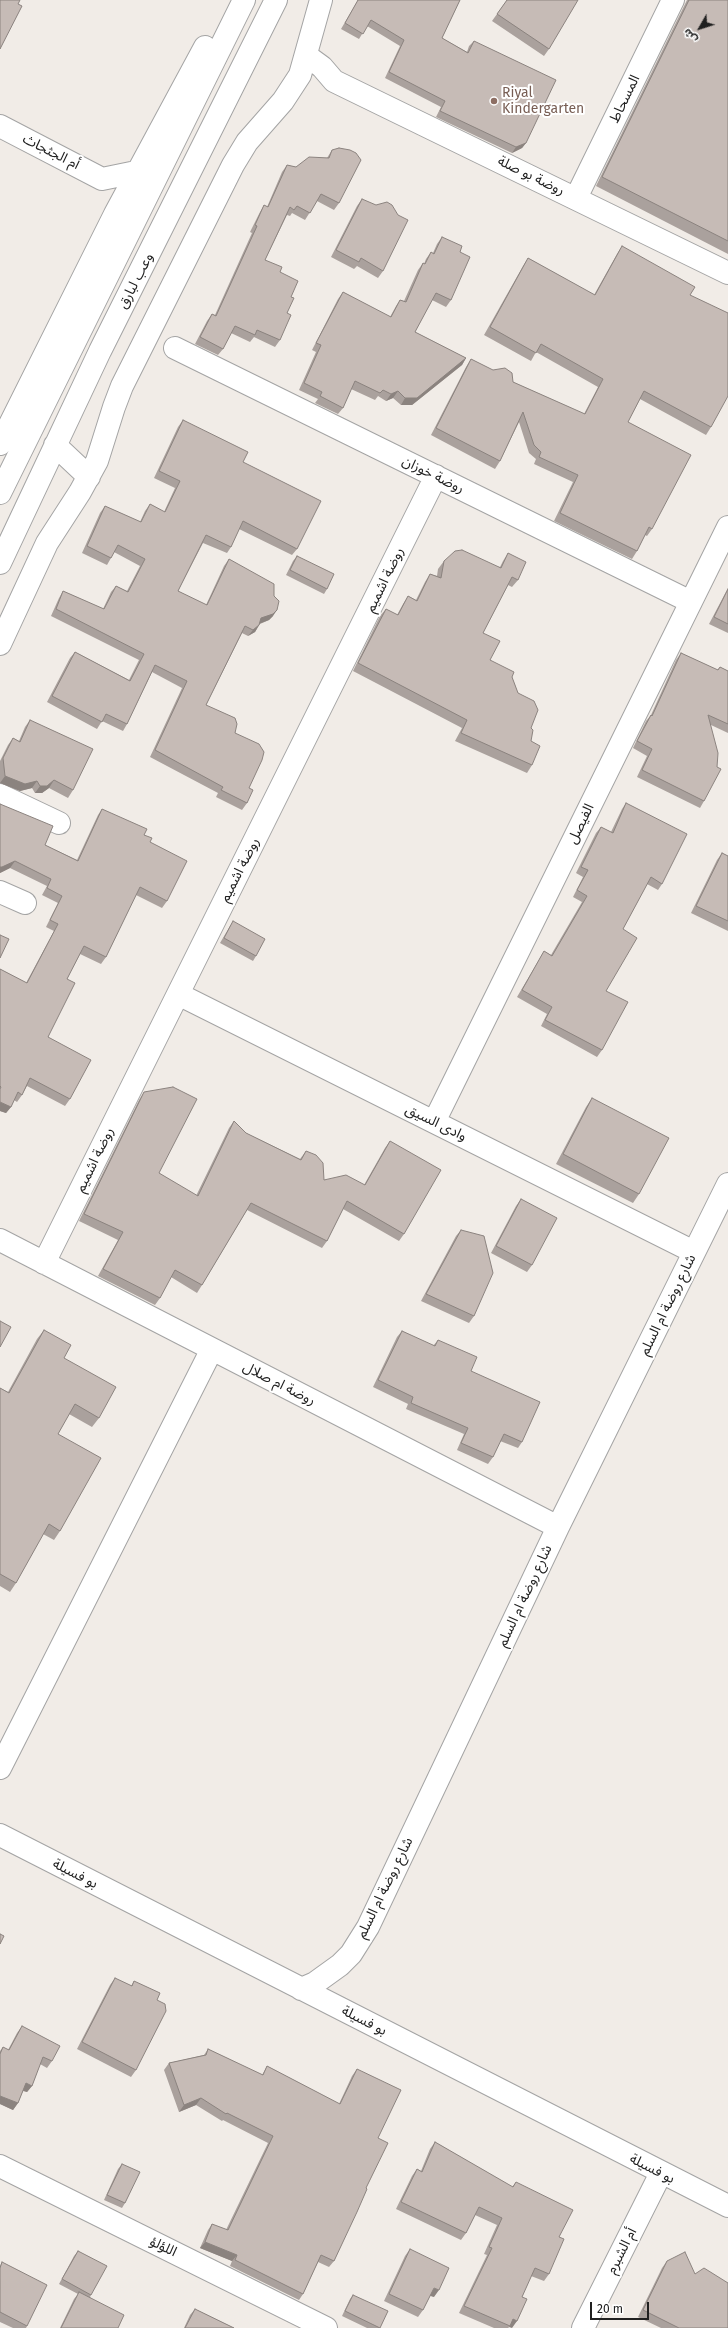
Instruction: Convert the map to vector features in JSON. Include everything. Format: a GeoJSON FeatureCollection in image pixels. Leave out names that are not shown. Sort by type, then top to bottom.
{"type":"FeatureCollection","features":[{"type":"Feature","properties":{"kind":"street"},"geometry":{"type":"LineString","coordinates":[[0,444],[8,425],[22,403],[114,214],[230,0]]}},
{"type":"Feature","properties":{"kind":"street","name":"وعب لبارق"},"geometry":{"type":"LineString","coordinates":[[0,492],[244,0]]}},
{"type":"Feature","properties":{"kind":"street","name":"وعب لبارق"},"geometry":{"type":"LineString","coordinates":[[0,563],[100,352],[276,0]]}},
{"type":"Feature","properties":{"kind":"street"},"geometry":{"type":"LineString","coordinates":[[0,644],[47,543],[89,477],[101,450],[114,407],[140,350],[233,165],[247,142],[296,84],[307,56],[315,14],[321,0]]}},
{"type":"Feature","properties":{"kind":"street","name":"المسحاط"},"geometry":{"type":"LineString","coordinates":[[576,198],[673,0]]}},
{"type":"Feature","properties":{"kind":"street"},"geometry":{"type":"LineString","coordinates":[[307,56],[322,67],[334,81]]}},
{"type":"Feature","properties":{"kind":"street"},"geometry":{"type":"LineString","coordinates":[[296,84],[334,81]]}},
{"type":"Feature","properties":{"kind":"street","name":"روضة بو صلة"},"geometry":{"type":"LineString","coordinates":[[334,81],[728,273]]}},
{"type":"Feature","properties":{"kind":"street","name":"أم الجثجاث"},"geometry":{"type":"LineString","coordinates":[[0,126],[102,179]]}},
{"type":"Feature","properties":{"kind":"street"},"geometry":{"type":"LineString","coordinates":[[114,214],[102,179],[129,175],[136,172]]}},
{"type":"Feature","properties":{"kind":"street"},"geometry":{"type":"LineString","coordinates":[[140,350],[158,353],[175,348],[168,332],[154,322]]}},
{"type":"Feature","properties":{"kind":"street","name":"روضة خوزان"},"geometry":{"type":"LineString","coordinates":[[175,348],[691,602]]}},
{"type":"Feature","properties":{"kind":"street"},"geometry":{"type":"LineString","coordinates":[[22,403],[32,428]]}},
{"type":"Feature","properties":{"kind":"street"},"geometry":{"type":"LineString","coordinates":[[55,445],[89,477]]}},
{"type":"Feature","properties":{"kind":"street","name":"روضة اشميم"},"geometry":{"type":"LineString","coordinates":[[44,1263],[436,476]]}},
{"type":"Feature","properties":{"kind":"street","name":"الفيصل"},"geometry":{"type":"LineString","coordinates":[[434,1122],[728,527]]}},
{"type":"Feature","properties":{"kind":"street"},"geometry":{"type":"LineString","coordinates":[[0,795],[59,823]]}},
{"type":"Feature","properties":{"kind":"street"},"geometry":{"type":"LineString","coordinates":[[0,892],[25,903]]}},
{"type":"Feature","properties":{"kind":"street","name":"وادى السيق"},"geometry":{"type":"LineString","coordinates":[[178,994],[694,1252]]}},
{"type":"Feature","properties":{"kind":"street","name":"شارع روضة ام السلم"},"geometry":{"type":"LineString","coordinates":[[301,1989],[315,1983],[334,1970],[351,1954],[360,1941],[558,1527],[728,1184]]}},
{"type":"Feature","properties":{"kind":"street","name":"روضة ام صلال"},"geometry":{"type":"LineString","coordinates":[[0,1240],[558,1527]]}},
{"type":"Feature","properties":{"kind":"street"},"geometry":{"type":"LineString","coordinates":[[0,1768],[212,1349]]}},
{"type":"Feature","properties":{"kind":"street","name":"بو فسيلة"},"geometry":{"type":"LineString","coordinates":[[0,1835],[728,2206]]}},
{"type":"Feature","properties":{"kind":"street","name":"اللؤلؤ"},"geometry":{"type":"LineString","coordinates":[[0,2166],[326,2328]]}},
{"type":"Feature","properties":{"kind":"street","name":"أم الشبرم"},"geometry":{"type":"LineString","coordinates":[[583,2328],[661,2173]]}},
{"type":"Feature","properties":{"kind":"building"},"geometry":{"type":"Polygon","coordinates":[[[0,0],[20,0],[18,4],[22,6],[0,49],[0,0]]]}},
{"type":"Feature","properties":{"kind":"building"},"geometry":{"type":"Polygon","coordinates":[[[358,0],[460,0],[442,38],[468,53],[474,41],[556,80],[526,143],[516,147],[440,111],[445,101],[389,72],[404,40],[371,20],[363,34],[345,23],[358,0]]]}},
{"type":"Feature","properties":{"kind":"building"},"geometry":{"type":"Polygon","coordinates":[[[507,0],[578,0],[549,49],[497,14],[507,0]]]}},
{"type":"Feature","properties":{"kind":"building"},"geometry":{"type":"Polygon","coordinates":[[[689,0],[728,0],[728,241],[602,177],[689,0]]]}},
{"type":"Feature","properties":{"kind":"building"},"geometry":{"type":"Polygon","coordinates":[[[339,148],[356,153],[361,160],[339,203],[321,194],[310,213],[297,206],[294,210],[290,207],[265,260],[282,267],[280,272],[298,281],[291,297],[294,298],[287,313],[291,315],[280,340],[257,330],[255,335],[235,326],[223,349],[200,337],[212,314],[216,316],[257,226],[255,225],[264,205],[268,207],[287,165],[296,167],[309,157],[329,158],[332,150],[339,148]]]}},
{"type":"Feature","properties":{"kind":"building"},"geometry":{"type":"Polygon","coordinates":[[[362,199],[376,205],[387,202],[392,205],[398,215],[408,220],[383,271],[361,258],[359,262],[336,250],[362,199]]]}},
{"type":"Feature","properties":{"kind":"building"},"geometry":{"type":"Polygon","coordinates":[[[442,237],[462,246],[460,252],[470,257],[451,300],[436,293],[415,332],[466,358],[417,398],[405,398],[398,391],[391,394],[383,390],[380,393],[355,381],[343,408],[320,396],[322,392],[304,383],[321,345],[316,343],[343,292],[391,317],[400,300],[406,302],[423,263],[425,264],[431,252],[434,254],[442,237]]]}},
{"type":"Feature","properties":{"kind":"building"},"geometry":{"type":"Polygon","coordinates":[[[622,246],[695,287],[690,295],[728,313],[728,396],[711,427],[644,391],[628,422],[691,455],[652,529],[649,527],[637,551],[560,513],[578,475],[539,457],[541,452],[534,445],[523,412],[500,461],[436,428],[471,359],[493,370],[505,368],[512,373],[513,382],[585,414],[603,379],[541,344],[536,353],[490,327],[528,258],[595,295],[622,246]]]}},
{"type":"Feature","properties":{"kind":"building"},"geometry":{"type":"Polygon","coordinates":[[[183,420],[248,452],[243,462],[321,501],[297,549],[243,521],[231,547],[206,535],[178,591],[207,605],[229,559],[274,584],[274,596],[279,601],[277,610],[273,614],[261,618],[259,625],[253,630],[245,626],[206,705],[235,718],[237,724],[235,733],[259,744],[264,752],[262,760],[249,788],[253,790],[247,803],[221,790],[223,787],[155,750],[187,681],[155,665],[127,724],[106,714],[102,722],[52,696],[75,652],[130,681],[144,654],[56,609],[63,591],[104,609],[116,586],[128,592],[145,559],[118,545],[111,558],[87,546],[105,506],[141,522],[150,504],[165,512],[180,481],[159,471],[183,420]]]}},
{"type":"Feature","properties":{"kind":"building"},"geometry":{"type":"Polygon","coordinates":[[[462,550],[501,568],[508,553],[526,562],[518,580],[512,577],[483,633],[500,641],[490,660],[514,672],[512,677],[518,693],[534,701],[538,710],[531,728],[533,730],[531,741],[540,746],[532,765],[461,733],[467,720],[358,663],[386,609],[398,615],[408,596],[417,601],[430,574],[441,578],[444,561],[455,551],[462,550]]]}},
{"type":"Feature","properties":{"kind":"building"},"geometry":{"type":"Polygon","coordinates":[[[297,556],[334,574],[327,589],[290,570],[297,556]]]}},
{"type":"Feature","properties":{"kind":"building"},"geometry":{"type":"Polygon","coordinates":[[[728,589],[728,624],[714,617],[728,589]]]}},
{"type":"Feature","properties":{"kind":"building"},"geometry":{"type":"Polygon","coordinates":[[[681,653],[718,670],[720,667],[728,671],[728,724],[708,715],[718,753],[717,767],[721,769],[704,801],[642,770],[652,749],[637,741],[651,715],[652,716],[681,653]]]}},
{"type":"Feature","properties":{"kind":"building"},"geometry":{"type":"Polygon","coordinates":[[[30,720],[93,749],[73,790],[54,780],[47,786],[40,786],[37,781],[25,784],[5,776],[3,758],[13,738],[20,742],[30,720]]]}},
{"type":"Feature","properties":{"kind":"building"},"geometry":{"type":"Polygon","coordinates":[[[626,803],[687,834],[662,884],[651,877],[623,929],[637,938],[606,991],[628,1002],[602,1050],[545,1020],[552,1007],[522,990],[544,951],[552,956],[587,896],[577,890],[588,870],[581,867],[601,827],[613,833],[626,803]]]}},
{"type":"Feature","properties":{"kind":"building"},"geometry":{"type":"Polygon","coordinates":[[[0,804],[53,826],[45,845],[78,861],[102,809],[147,829],[144,835],[152,838],[150,842],[187,861],[167,901],[140,887],[106,957],[84,946],[67,979],[75,983],[48,1037],[91,1060],[70,1099],[30,1078],[22,1095],[18,1092],[11,1107],[0,1102],[0,969],[27,983],[58,924],[50,920],[62,896],[47,888],[51,879],[15,861],[0,867],[0,804]]]}},
{"type":"Feature","properties":{"kind":"building"},"geometry":{"type":"Polygon","coordinates":[[[722,853],[728,856],[728,921],[696,906],[722,853]]]}},
{"type":"Feature","properties":{"kind":"building"},"geometry":{"type":"Polygon","coordinates":[[[233,921],[265,939],[256,956],[224,938],[233,921]]]}},
{"type":"Feature","properties":{"kind":"building"},"geometry":{"type":"Polygon","coordinates":[[[0,935],[9,939],[0,958],[0,935]]]}},
{"type":"Feature","properties":{"kind":"building"},"geometry":{"type":"Polygon","coordinates":[[[173,1087],[197,1099],[159,1173],[198,1196],[234,1121],[246,1133],[301,1160],[306,1151],[316,1155],[323,1163],[324,1180],[346,1175],[365,1185],[390,1141],[441,1170],[404,1234],[347,1201],[327,1241],[251,1203],[202,1285],[175,1270],[160,1298],[103,1269],[123,1232],[84,1214],[144,1092],[173,1087]]]}},
{"type":"Feature","properties":{"kind":"building"},"geometry":{"type":"Polygon","coordinates":[[[592,1098],[669,1138],[639,1194],[563,1154],[592,1098]]]}},
{"type":"Feature","properties":{"kind":"building"},"geometry":{"type":"Polygon","coordinates":[[[521,1199],[557,1218],[532,1265],[496,1246],[521,1199]]]}},
{"type":"Feature","properties":{"kind":"building"},"geometry":{"type":"Polygon","coordinates":[[[461,1230],[484,1236],[493,1273],[474,1316],[426,1294],[461,1230]]]}},
{"type":"Feature","properties":{"kind":"building"},"geometry":{"type":"Polygon","coordinates":[[[0,1321],[11,1327],[0,1347],[0,1321]]]}},
{"type":"Feature","properties":{"kind":"building"},"geometry":{"type":"Polygon","coordinates":[[[44,1330],[71,1345],[64,1358],[116,1387],[99,1418],[75,1404],[58,1434],[101,1458],[60,1531],[49,1524],[16,1583],[0,1574],[0,1388],[9,1393],[44,1330]]]}},
{"type":"Feature","properties":{"kind":"building"},"geometry":{"type":"Polygon","coordinates":[[[402,1331],[435,1346],[438,1340],[477,1357],[471,1371],[540,1402],[522,1442],[504,1434],[493,1457],[461,1443],[468,1428],[411,1403],[413,1397],[378,1380],[402,1331]]]}},
{"type":"Feature","properties":{"kind":"building"},"geometry":{"type":"Polygon","coordinates":[[[0,1934],[4,1936],[0,1944],[0,1934]]]}},
{"type":"Feature","properties":{"kind":"building"},"geometry":{"type":"Polygon","coordinates":[[[115,1978],[132,1986],[134,1981],[160,1993],[157,2000],[165,2004],[166,2011],[136,2070],[82,2042],[115,1978]]]}},
{"type":"Feature","properties":{"kind":"building"},"geometry":{"type":"Polygon","coordinates":[[[22,2026],[60,2046],[52,2061],[43,2057],[32,2086],[26,2083],[18,2103],[0,2096],[0,2054],[3,2047],[9,2050],[22,2026]]]}},
{"type":"Feature","properties":{"kind":"building"},"geometry":{"type":"Polygon","coordinates":[[[208,2049],[263,2075],[267,2066],[340,2104],[357,2069],[401,2090],[378,2138],[388,2143],[366,2188],[367,2189],[357,2212],[334,2261],[321,2255],[303,2294],[235,2260],[237,2255],[205,2242],[212,2224],[228,2230],[273,2136],[227,2113],[226,2114],[201,2098],[184,2105],[169,2063],[206,2055],[208,2049]]]}},
{"type":"Feature","properties":{"kind":"building"},"geometry":{"type":"Polygon","coordinates":[[[435,2142],[513,2187],[516,2182],[573,2210],[559,2237],[564,2239],[549,2274],[535,2268],[522,2297],[527,2299],[517,2321],[513,2319],[510,2326],[464,2306],[492,2248],[489,2247],[502,2218],[479,2207],[466,2233],[401,2202],[417,2169],[422,2172],[435,2142]]]}},
{"type":"Feature","properties":{"kind":"building"},"geometry":{"type":"Polygon","coordinates":[[[122,2164],[140,2172],[125,2203],[107,2195],[122,2164]]]}},
{"type":"Feature","properties":{"kind":"building"},"geometry":{"type":"Polygon","coordinates":[[[410,2249],[449,2268],[439,2290],[434,2288],[423,2310],[389,2294],[410,2249]]]}},
{"type":"Feature","properties":{"kind":"building"},"geometry":{"type":"Polygon","coordinates":[[[78,2251],[107,2266],[91,2295],[62,2279],[78,2251]]]}},
{"type":"Feature","properties":{"kind":"building"},"geometry":{"type":"Polygon","coordinates":[[[685,2252],[695,2274],[704,2268],[728,2283],[728,2328],[679,2328],[643,2310],[667,2261],[685,2252]]]}},
{"type":"Feature","properties":{"kind":"building"},"geometry":{"type":"Polygon","coordinates":[[[2,2262],[47,2285],[27,2326],[0,2312],[0,2268],[2,2262]]]}},
{"type":"Feature","properties":{"kind":"building"},"geometry":{"type":"Polygon","coordinates":[[[79,2292],[124,2315],[118,2328],[61,2328],[79,2292]]]}},
{"type":"Feature","properties":{"kind":"building"},"geometry":{"type":"Polygon","coordinates":[[[353,2295],[388,2311],[380,2328],[345,2311],[353,2295]]]}},
{"type":"Feature","properties":{"kind":"building"},"geometry":{"type":"Polygon","coordinates":[[[195,2309],[234,2328],[185,2328],[195,2309]]]}},
{"type":"Feature","properties":{"kind":"place","name":"Riyal Kindergarten"},"geometry":{"type":"Point","coordinates":[494,101]}}]}
